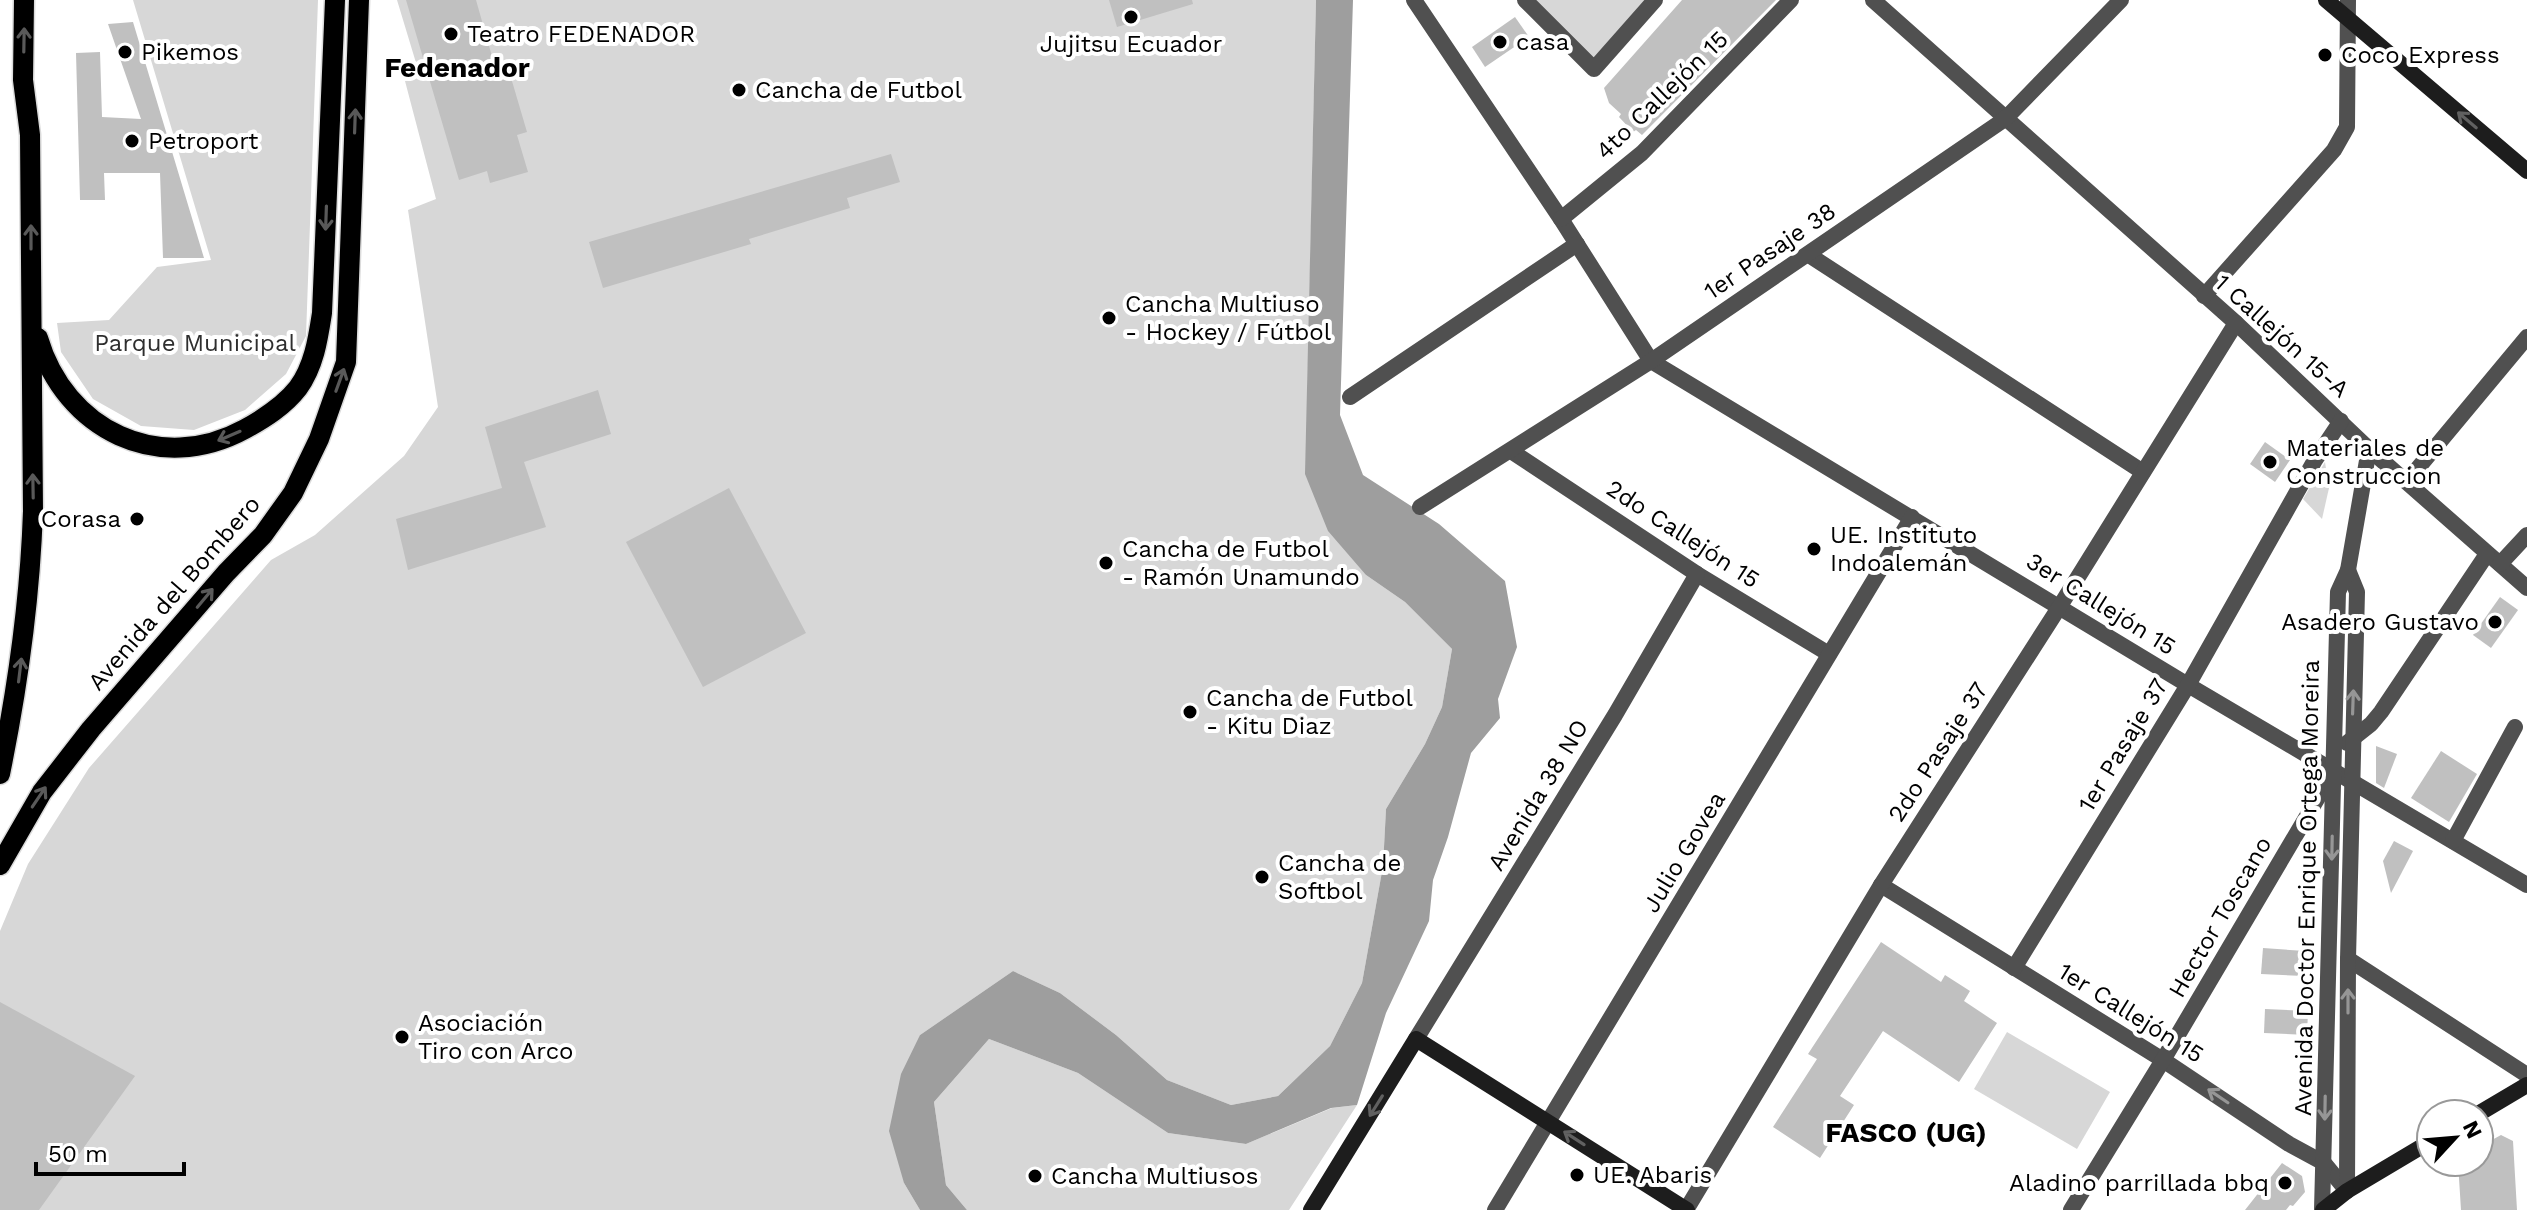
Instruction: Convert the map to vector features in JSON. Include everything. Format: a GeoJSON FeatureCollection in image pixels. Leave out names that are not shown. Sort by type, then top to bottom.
{"type":"FeatureCollection","features":[{"type":"Feature","properties":{"kind":"main road"},"geometry":{"type":"LineString","coordinates":[[0,774],[17,692],[31,567],[33,511],[30,135],[23,80],[24,0]]}},
{"type":"Feature","properties":{"kind":"main road"},"geometry":{"type":"LineString","coordinates":[[31,315],[44,358],[66,395],[106,431],[127,440],[169,447],[193,447],[215,442],[262,420],[280,407],[309,368],[318,343],[322,313],[335,0]]}},
{"type":"Feature","properties":{"kind":"main road","name":"Avenida del Bombero"},"geometry":{"type":"LineString","coordinates":[[0,865],[42,792],[91,729],[226,573],[263,535],[293,493],[319,439],[346,362],[359,0]]}},
{"type":"Feature","properties":{"kind":"street"},"geometry":{"type":"LineString","coordinates":[[1414,0],[1561,219],[1651,361]]}},
{"type":"Feature","properties":{"kind":"street"},"geometry":{"type":"LineString","coordinates":[[1525,0],[1594,69],[1652,1]]}},
{"type":"Feature","properties":{"kind":"street","name":"4to Callejón 15"},"geometry":{"type":"LineString","coordinates":[[1561,219],[1642,153],[1791,0]]}},
{"type":"Feature","properties":{"kind":"street","name":"1 Callejón 15-A"},"geometry":{"type":"LineString","coordinates":[[1873,0],[2236,323],[2369,449],[2408,480],[2527,588]]}},
{"type":"Feature","properties":{"kind":"street","name":"1er Pasaje 38"},"geometry":{"type":"LineString","coordinates":[[1420,507],[1651,361],[2005,119],[2121,0]]}},
{"type":"Feature","properties":{"kind":"street"},"geometry":{"type":"LineString","coordinates":[[2326,0],[2527,171]]}},
{"type":"Feature","properties":{"kind":"street"},"geometry":{"type":"LineString","coordinates":[[2204,296],[2334,150],[2347,127],[2348,0]]}},
{"type":"Feature","properties":{"kind":"street"},"geometry":{"type":"LineString","coordinates":[[1350,397],[1577,244]]}},
{"type":"Feature","properties":{"kind":"street"},"geometry":{"type":"LineString","coordinates":[[1809,255],[2143,472]]}},
{"type":"Feature","properties":{"kind":"street","name":"2do Pasaje 37"},"geometry":{"type":"LineString","coordinates":[[1687,1210],[1881,885],[2236,323]]}},
{"type":"Feature","properties":{"kind":"street"},"geometry":{"type":"LineString","coordinates":[[2408,480],[2527,337]]}},
{"type":"Feature","properties":{"kind":"street","name":"3er Callejón 15"},"geometry":{"type":"LineString","coordinates":[[1651,361],[2527,885]]}},
{"type":"Feature","properties":{"kind":"street","name":"1er Pasaje 37"},"geometry":{"type":"LineString","coordinates":[[2014,968],[2188,685],[2315,460],[2341,421]]}},
{"type":"Feature","properties":{"kind":"street","name":"Avenida Doctor Enrique Ortega Moreira"},"geometry":{"type":"LineString","coordinates":[[2323,1210],[2338,592],[2348,570],[2369,449]]}},
{"type":"Feature","properties":{"kind":"street","name":"2do Callejón 15"},"geometry":{"type":"LineString","coordinates":[[1511,451],[1697,574],[1829,654]]}},
{"type":"Feature","properties":{"kind":"street","name":"Julio Govea"},"geometry":{"type":"LineString","coordinates":[[1495,1210],[1912,517]]}},
{"type":"Feature","properties":{"kind":"street"},"geometry":{"type":"LineString","coordinates":[[2334,749],[2352,741],[2381,712],[2494,559],[2527,535]]}},
{"type":"Feature","properties":{"kind":"street","name":"Avenida Doctor Enrique Ortega Moreira"},"geometry":{"type":"LineString","coordinates":[[2347,1210],[2348,959],[2357,592],[2348,570]]}},
{"type":"Feature","properties":{"kind":"street","name":"Avenida 38 NO"},"geometry":{"type":"LineString","coordinates":[[1416,1039],[1615,715],[1697,574]]}},
{"type":"Feature","properties":{"kind":"street"},"geometry":{"type":"LineString","coordinates":[[2453,841],[2515,727]]}},
{"type":"Feature","properties":{"kind":"street","name":"Hector Toscano"},"geometry":{"type":"LineString","coordinates":[[2071,1210],[2334,770]]}},
{"type":"Feature","properties":{"kind":"street","name":"1er Callejón 15"},"geometry":{"type":"LineString","coordinates":[[1881,885],[2163,1060],[2289,1144],[2324,1163],[2347,1191]]}},
{"type":"Feature","properties":{"kind":"street"},"geometry":{"type":"LineString","coordinates":[[2348,959],[2527,1075]]}},
{"type":"Feature","properties":{"kind":"street"},"geometry":{"type":"LineString","coordinates":[[1311,1210],[1416,1039],[1687,1210]]}},
{"type":"Feature","properties":{"kind":"street"},"geometry":{"type":"LineString","coordinates":[[2495,1104],[2527,1085]]}},
{"type":"Feature","properties":{"kind":"street"},"geometry":{"type":"LineString","coordinates":[[2323,1210],[2347,1191],[2415,1151]]}},
{"type":"Feature","properties":{"kind":"green space","name":"Parque Municipal"},"geometry":{"type":"Polygon","coordinates":[[[133,0],[318,0],[306,336],[286,374],[245,410],[194,430],[141,426],[93,399],[61,352],[57,323],[109,320],[157,267],[211,260],[133,0]]]}},
{"type":"Feature","properties":{"kind":"green space"},"geometry":{"type":"Polygon","coordinates":[[[397,0],[1316,0],[1307,407],[1366,575],[1405,602],[1452,649],[1442,707],[1425,744],[1386,809],[1383,866],[1362,983],[1330,1046],[1278,1096],[1231,1105],[1167,1080],[1116,1035],[1060,993],[1013,971],[920,1035],[904,1183],[920,1210],[0,1210],[0,931],[28,864],[89,768],[271,560],[315,535],[404,456],[438,407],[408,210],[436,199],[405,81],[420,76],[397,0]]]}},
{"type":"Feature","properties":{"kind":"green space"},"geometry":{"type":"Polygon","coordinates":[[[1525,0],[1649,0],[1594,69],[1525,0]]]}},
{"type":"Feature","properties":{"kind":"green space"},"geometry":{"type":"Polygon","coordinates":[[[2325,462],[2329,488],[2322,519],[2303,499],[2325,462]]]}},
{"type":"Feature","properties":{"kind":"green space"},"geometry":{"type":"Polygon","coordinates":[[[2007,1032],[2110,1092],[2077,1149],[1974,1089],[2007,1032]]]}},
{"type":"Feature","properties":{"kind":"green space"},"geometry":{"type":"Polygon","coordinates":[[[989,1039],[1078,1073],[1168,1133],[1246,1144],[1332,1108],[1357,1105],[1289,1210],[967,1210],[946,1185],[934,1102],[989,1039]]]}},
{"type":"Feature","properties":{"kind":"shaded area"},"geometry":{"type":"Polygon","coordinates":[[[1316,0],[1353,0],[1340,415],[1363,475],[1439,524],[1505,581],[1517,647],[1498,699],[1500,718],[1471,753],[1433,880],[1429,921],[1386,1013],[1357,1105],[1331,1108],[1246,1144],[1168,1133],[1078,1073],[989,1039],[934,1102],[946,1185],[967,1210],[920,1210],[904,1183],[889,1131],[901,1074],[920,1035],[1013,971],[1060,993],[1116,1035],[1167,1080],[1231,1105],[1278,1096],[1330,1046],[1362,983],[1383,866],[1386,809],[1425,744],[1442,707],[1452,649],[1405,602],[1366,575],[1328,531],[1305,474],[1316,0]]]}},
{"type":"Feature","properties":{"kind":"building"},"geometry":{"type":"Polygon","coordinates":[[[406,0],[476,0],[495,67],[507,64],[527,132],[517,135],[528,172],[490,183],[487,171],[459,180],[406,0]]]}},
{"type":"Feature","properties":{"kind":"building","name":"Jujitsu Ecuador"},"geometry":{"type":"Polygon","coordinates":[[[1109,0],[1192,0],[1193,4],[1117,27],[1109,0]]]}},
{"type":"Feature","properties":{"kind":"building"},"geometry":{"type":"Polygon","coordinates":[[[1682,0],[1776,0],[1642,135],[1636,130],[1633,132],[1609,103],[1604,88],[1682,0]]]}},
{"type":"Feature","properties":{"kind":"building","name":"casa"},"geometry":{"type":"Polygon","coordinates":[[[1515,17],[1529,37],[1485,67],[1472,47],[1515,17]]]}},
{"type":"Feature","properties":{"kind":"building"},"geometry":{"type":"Polygon","coordinates":[[[133,22],[204,258],[163,258],[160,173],[104,173],[105,200],[80,200],[76,53],[100,52],[102,117],[141,119],[108,24],[133,22]]]}},
{"type":"Feature","properties":{"kind":"building"},"geometry":{"type":"Polygon","coordinates":[[[891,154],[900,182],[847,198],[850,208],[749,239],[751,244],[603,288],[589,242],[891,154]]]}},
{"type":"Feature","properties":{"kind":"building"},"geometry":{"type":"Polygon","coordinates":[[[598,390],[611,434],[524,462],[546,527],[408,570],[396,519],[502,488],[485,427],[598,390]]]}},
{"type":"Feature","properties":{"kind":"building","name":"Materiales de Construccion"},"geometry":{"type":"Polygon","coordinates":[[[2265,442],[2290,460],[2275,482],[2250,464],[2265,442]]]}},
{"type":"Feature","properties":{"kind":"building"},"geometry":{"type":"Polygon","coordinates":[[[729,488],[806,633],[703,687],[626,542],[729,488]]]}},
{"type":"Feature","properties":{"kind":"building","name":"Asadero Gustavo"},"geometry":{"type":"Polygon","coordinates":[[[2500,597],[2518,610],[2491,648],[2473,635],[2500,597]]]}},
{"type":"Feature","properties":{"kind":"building"},"geometry":{"type":"Polygon","coordinates":[[[2376,746],[2397,754],[2384,788],[2376,783],[2376,746]]]}},
{"type":"Feature","properties":{"kind":"building"},"geometry":{"type":"Polygon","coordinates":[[[2441,751],[2477,774],[2449,822],[2411,798],[2441,751]]]}},
{"type":"Feature","properties":{"kind":"building"},"geometry":{"type":"Polygon","coordinates":[[[2394,841],[2413,851],[2391,893],[2383,861],[2394,841]]]}},
{"type":"Feature","properties":{"kind":"building"},"geometry":{"type":"Polygon","coordinates":[[[1881,942],[1941,982],[1945,975],[1970,991],[1964,1001],[1997,1023],[1959,1082],[1883,1031],[1840,1096],[1854,1105],[1820,1158],[1773,1127],[1817,1059],[1808,1054],[1881,942]]]}},
{"type":"Feature","properties":{"kind":"building"},"geometry":{"type":"Polygon","coordinates":[[[2263,948],[2305,951],[2304,976],[2261,974],[2263,948]]]}},
{"type":"Feature","properties":{"kind":"building"},"geometry":{"type":"Polygon","coordinates":[[[0,1002],[135,1076],[39,1210],[0,1210],[0,1002]]]}},
{"type":"Feature","properties":{"kind":"building"},"geometry":{"type":"Polygon","coordinates":[[[2265,1009],[2308,1011],[2307,1035],[2264,1033],[2265,1009]]]}},
{"type":"Feature","properties":{"kind":"building"},"geometry":{"type":"Polygon","coordinates":[[[2501,1135],[2513,1141],[2517,1210],[2461,1210],[2459,1178],[2495,1178],[2495,1138],[2501,1135]]]}},
{"type":"Feature","properties":{"kind":"building","name":"Aladino parrillada bbq"},"geometry":{"type":"Polygon","coordinates":[[[2282,1163],[2302,1176],[2305,1192],[2286,1210],[2245,1210],[2282,1163]]]}},
{"type":"Feature","properties":{"kind":"place","name":"Jujitsu Ecuador"},"geometry":{"type":"Point","coordinates":[1131,17]}},
{"type":"Feature","properties":{"kind":"place","name":"Teatro FEDENADOR"},"geometry":{"type":"Point","coordinates":[451,34]}},
{"type":"Feature","properties":{"kind":"place","name":"casa"},"geometry":{"type":"Point","coordinates":[1500,42]}},
{"type":"Feature","properties":{"kind":"place","name":"Pikemos"},"geometry":{"type":"Point","coordinates":[125,52]}},
{"type":"Feature","properties":{"kind":"place","name":"Coco Express"},"geometry":{"type":"Point","coordinates":[2325,55]}},
{"type":"Feature","properties":{"kind":"place","name":"Cancha de Futbol"},"geometry":{"type":"Point","coordinates":[739,90]}},
{"type":"Feature","properties":{"kind":"place","name":"Petroport"},"geometry":{"type":"Point","coordinates":[132,141]}},
{"type":"Feature","properties":{"kind":"place","name":"Cancha Multiuso - Hockey / Fútbol"},"geometry":{"type":"Point","coordinates":[1109,318]}},
{"type":"Feature","properties":{"kind":"place","name":"Materiales de Construccion"},"geometry":{"type":"Point","coordinates":[2270,462]}},
{"type":"Feature","properties":{"kind":"place","name":"Corasa"},"geometry":{"type":"Point","coordinates":[137,519]}},
{"type":"Feature","properties":{"kind":"place","name":"UE. Instituto Indoalemán"},"geometry":{"type":"Point","coordinates":[1814,549]}},
{"type":"Feature","properties":{"kind":"place","name":"Cancha de Futbol - Ramón Unamundo"},"geometry":{"type":"Point","coordinates":[1106,563]}},
{"type":"Feature","properties":{"kind":"place","name":"Asadero Gustavo"},"geometry":{"type":"Point","coordinates":[2495,622]}},
{"type":"Feature","properties":{"kind":"place","name":"Cancha de Futbol - Kitu Diaz"},"geometry":{"type":"Point","coordinates":[1190,712]}},
{"type":"Feature","properties":{"kind":"place","name":"Cancha de Softbol"},"geometry":{"type":"Point","coordinates":[1262,877]}},
{"type":"Feature","properties":{"kind":"place","name":"Asociación Tiro con Arco"},"geometry":{"type":"Point","coordinates":[402,1037]}},
{"type":"Feature","properties":{"kind":"place","name":"UE. Abaris"},"geometry":{"type":"Point","coordinates":[1577,1175]}},
{"type":"Feature","properties":{"kind":"place","name":"Cancha Multiusos"},"geometry":{"type":"Point","coordinates":[1035,1176]}},
{"type":"Feature","properties":{"kind":"place","name":"Aladino parrillada bbq"},"geometry":{"type":"Point","coordinates":[2285,1183]}},
{"type":"Feature","properties":{"kind":"district","name":"Fedenador"},"geometry":{"type":"Point","coordinates":[457,67]}},
{"type":"Feature","properties":{"kind":"district","name":"FASCO (UG)"},"geometry":{"type":"Point","coordinates":[1906,1132]}}]}
